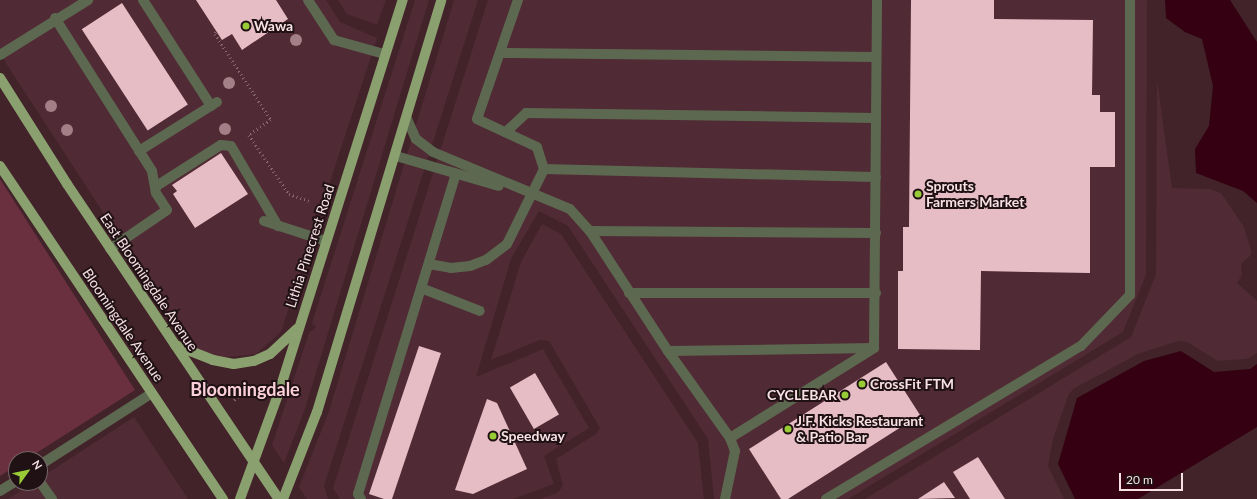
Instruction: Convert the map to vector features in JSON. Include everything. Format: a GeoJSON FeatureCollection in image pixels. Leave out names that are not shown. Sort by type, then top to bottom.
{"type":"FeatureCollection","features":[{"type":"Feature","properties":{"kind":"main road","name":"Lithia Pinecrest Road"},"geometry":{"type":"LineString","coordinates":[[240,499],[299,328],[384,54],[403,0]]}},
{"type":"Feature","properties":{"kind":"main road"},"geometry":{"type":"LineString","coordinates":[[283,499],[317,412],[396,156],[441,0]]}},
{"type":"Feature","properties":{"kind":"main road","name":"East Bloomingdale Avenue"},"geometry":{"type":"LineString","coordinates":[[0,78],[110,249],[279,499]]}},
{"type":"Feature","properties":{"kind":"main road","name":"Bloomingdale Avenue"},"geometry":{"type":"LineString","coordinates":[[0,166],[224,499]]}},
{"type":"Feature","properties":{"kind":"main road"},"geometry":{"type":"LineString","coordinates":[[175,345],[213,360],[234,364],[254,361],[270,354],[299,328]]}},
{"type":"Feature","properties":{"kind":"street"},"geometry":{"type":"LineString","coordinates":[[0,55],[55,18],[88,0]]}},
{"type":"Feature","properties":{"kind":"street"},"geometry":{"type":"LineString","coordinates":[[139,151],[214,104],[143,0]]}},
{"type":"Feature","properties":{"kind":"street"},"geometry":{"type":"LineString","coordinates":[[308,0],[334,40],[384,54]]}},
{"type":"Feature","properties":{"kind":"street"},"geometry":{"type":"LineString","coordinates":[[429,264],[461,268],[486,260],[507,244],[533,195],[544,169],[537,147],[507,131],[477,119],[518,0]]}},
{"type":"Feature","properties":{"kind":"street"},"geometry":{"type":"LineString","coordinates":[[874,348],[876,293],[877,0]]}},
{"type":"Feature","properties":{"kind":"street"},"geometry":{"type":"LineString","coordinates":[[826,499],[1080,346],[1130,295],[1130,0]]}},
{"type":"Feature","properties":{"kind":"street"},"geometry":{"type":"LineString","coordinates":[[55,18],[152,171],[155,188],[167,210],[110,249]]}},
{"type":"Feature","properties":{"kind":"street"},"geometry":{"type":"LineString","coordinates":[[500,53],[876,57]]}},
{"type":"Feature","properties":{"kind":"street"},"geometry":{"type":"LineString","coordinates":[[507,131],[526,113],[876,118]]}},
{"type":"Feature","properties":{"kind":"street"},"geometry":{"type":"LineString","coordinates":[[406,119],[413,134],[425,148],[533,195],[570,209],[590,231],[668,351],[730,438],[734,451],[725,499]]}},
{"type":"Feature","properties":{"kind":"street"},"geometry":{"type":"LineString","coordinates":[[155,188],[221,144],[231,146],[278,226]]}},
{"type":"Feature","properties":{"kind":"street"},"geometry":{"type":"LineString","coordinates":[[396,156],[533,195]]}},
{"type":"Feature","properties":{"kind":"street"},"geometry":{"type":"LineString","coordinates":[[544,169],[876,178]]}},
{"type":"Feature","properties":{"kind":"street"},"geometry":{"type":"LineString","coordinates":[[361,499],[358,494],[456,174]]}},
{"type":"Feature","properties":{"kind":"street"},"geometry":{"type":"LineString","coordinates":[[264,221],[326,241]]}},
{"type":"Feature","properties":{"kind":"street"},"geometry":{"type":"LineString","coordinates":[[590,231],[876,233]]}},
{"type":"Feature","properties":{"kind":"street"},"geometry":{"type":"LineString","coordinates":[[421,288],[480,311]]}},
{"type":"Feature","properties":{"kind":"street"},"geometry":{"type":"LineString","coordinates":[[629,292],[876,293]]}},
{"type":"Feature","properties":{"kind":"street"},"geometry":{"type":"LineString","coordinates":[[668,351],[874,348]]}},
{"type":"Feature","properties":{"kind":"street"},"geometry":{"type":"LineString","coordinates":[[730,438],[874,348]]}},
{"type":"Feature","properties":{"kind":"street"},"geometry":{"type":"LineString","coordinates":[[48,460],[152,393]]}},
{"type":"Feature","properties":{"kind":"path"},"geometry":{"type":"LineString","coordinates":[[216,32],[214,34],[271,120],[249,135],[289,194],[309,201]]}},
{"type":"Feature","properties":{"kind":"path"},"geometry":{"type":"LineString","coordinates":[[239,383],[240,395]]}},
{"type":"Feature","properties":{"kind":"path"},"geometry":{"type":"LineString","coordinates":[[234,400],[240,395],[255,394]]}},
{"type":"Feature","properties":{"kind":"shaded area"},"geometry":{"type":"Polygon","coordinates":[[[0,0],[326,0],[340,22],[377,38],[281,332],[256,354],[218,358],[190,346],[0,54],[0,0]]]}},
{"type":"Feature","properties":{"kind":"shaded area"},"geometry":{"type":"Polygon","coordinates":[[[338,0],[386,0],[377,25],[347,14],[338,0]]]}},
{"type":"Feature","properties":{"kind":"shaded area"},"geometry":{"type":"Polygon","coordinates":[[[415,0],[429,0],[305,409],[284,463],[272,445],[309,333],[316,327],[312,323],[415,0]]]}},
{"type":"Feature","properties":{"kind":"shaded area"},"geometry":{"type":"Polygon","coordinates":[[[454,0],[478,0],[324,486],[328,499],[307,499],[299,487],[328,414],[454,0]]]}},
{"type":"Feature","properties":{"kind":"shaded area"},"geometry":{"type":"Polygon","coordinates":[[[488,0],[1147,0],[1146,275],[1123,332],[848,499],[714,499],[708,439],[568,226],[539,211],[511,259],[476,377],[543,349],[589,428],[544,456],[554,484],[513,499],[340,499],[333,488],[488,0]]]}},
{"type":"Feature","properties":{"kind":"shaded area"},"geometry":{"type":"Polygon","coordinates":[[[1165,0],[1230,0],[1257,42],[1257,203],[1243,191],[1196,173],[1195,149],[1209,126],[1213,86],[1202,39],[1185,32],[1166,18],[1165,0]]]}},
{"type":"Feature","properties":{"kind":"shaded area"},"geometry":{"type":"Polygon","coordinates":[[[1157,80],[1172,188],[1210,189],[1221,193],[1244,227],[1252,254],[1241,264],[1242,275],[1237,283],[1257,301],[1257,353],[1247,359],[1218,361],[1187,342],[1179,341],[1140,353],[1073,389],[1068,396],[1053,439],[1048,466],[1064,499],[865,499],[1131,337],[1156,274],[1157,80]]]}},
{"type":"Feature","properties":{"kind":"shaded area"},"geometry":{"type":"Polygon","coordinates":[[[0,179],[135,390],[40,451],[8,451],[8,471],[0,476],[0,179]]]}},
{"type":"Feature","properties":{"kind":"shaded area"},"geometry":{"type":"Polygon","coordinates":[[[542,224],[561,234],[698,443],[704,499],[540,499],[557,493],[563,486],[556,459],[596,434],[600,428],[549,341],[540,340],[491,360],[521,262],[542,224]]]}},
{"type":"Feature","properties":{"kind":"shaded area"},"geometry":{"type":"Polygon","coordinates":[[[1181,351],[1214,372],[1250,369],[1257,364],[1257,427],[1138,499],[1075,499],[1058,464],[1077,398],[1144,361],[1181,351]]]}},
{"type":"Feature","properties":{"kind":"shaded area"},"geometry":{"type":"Polygon","coordinates":[[[134,417],[188,499],[8,499],[20,491],[48,491],[48,473],[134,417]]]}},
{"type":"Feature","properties":{"kind":"building","name":"Wawa"},"geometry":{"type":"Polygon","coordinates":[[[196,0],[276,0],[288,19],[242,50],[232,34],[222,40],[196,0]]]}},
{"type":"Feature","properties":{"kind":"building"},"geometry":{"type":"Polygon","coordinates":[[[911,0],[994,0],[994,19],[1093,20],[1092,95],[1100,95],[1100,112],[1115,112],[1115,167],[1090,167],[1090,273],[981,271],[980,350],[898,349],[898,271],[903,271],[903,227],[909,227],[911,0]]]}},
{"type":"Feature","properties":{"kind":"building"},"geometry":{"type":"Polygon","coordinates":[[[122,3],[188,104],[148,131],[82,29],[122,3]]]}},
{"type":"Feature","properties":{"kind":"building"},"geometry":{"type":"Polygon","coordinates":[[[221,153],[248,194],[195,228],[173,194],[177,191],[172,185],[221,153]]]}},
{"type":"Feature","properties":{"kind":"building"},"geometry":{"type":"Polygon","coordinates":[[[419,346],[441,353],[392,499],[384,499],[369,494],[419,346]]]}},
{"type":"Feature","properties":{"kind":"building"},"geometry":{"type":"Polygon","coordinates":[[[886,362],[920,415],[788,499],[781,499],[749,449],[886,362]]]}},
{"type":"Feature","properties":{"kind":"building"},"geometry":{"type":"Polygon","coordinates":[[[535,373],[559,415],[534,429],[510,388],[535,373]]]}},
{"type":"Feature","properties":{"kind":"building","name":"Speedway"},"geometry":{"type":"Polygon","coordinates":[[[487,399],[497,403],[527,469],[473,494],[455,490],[487,399]]]}},
{"type":"Feature","properties":{"kind":"building"},"geometry":{"type":"Polygon","coordinates":[[[978,457],[1005,499],[970,499],[953,472],[978,457]]]}},
{"type":"Feature","properties":{"kind":"building"},"geometry":{"type":"Polygon","coordinates":[[[944,482],[955,498],[918,499],[944,482]]]}},
{"type":"Feature","properties":{"kind":"place","name":"Wawa"},"geometry":{"type":"Point","coordinates":[246,26]}},
{"type":"Feature","properties":{"kind":"place","name":"Sprouts Farmers Market"},"geometry":{"type":"Point","coordinates":[918,194]}},
{"type":"Feature","properties":{"kind":"place","name":"CrossFit FTM"},"geometry":{"type":"Point","coordinates":[862,384]}},
{"type":"Feature","properties":{"kind":"place","name":"CYCLEBAR"},"geometry":{"type":"Point","coordinates":[845,395]}},
{"type":"Feature","properties":{"kind":"place","name":"J.F. Kicks Restaurant & Patio Bar"},"geometry":{"type":"Point","coordinates":[788,429]}},
{"type":"Feature","properties":{"kind":"place","name":"Speedway"},"geometry":{"type":"Point","coordinates":[493,436]}},
{"type":"Feature","properties":{"kind":"district","name":"Bloomingdale"},"geometry":{"type":"Point","coordinates":[245,389]}}]}
